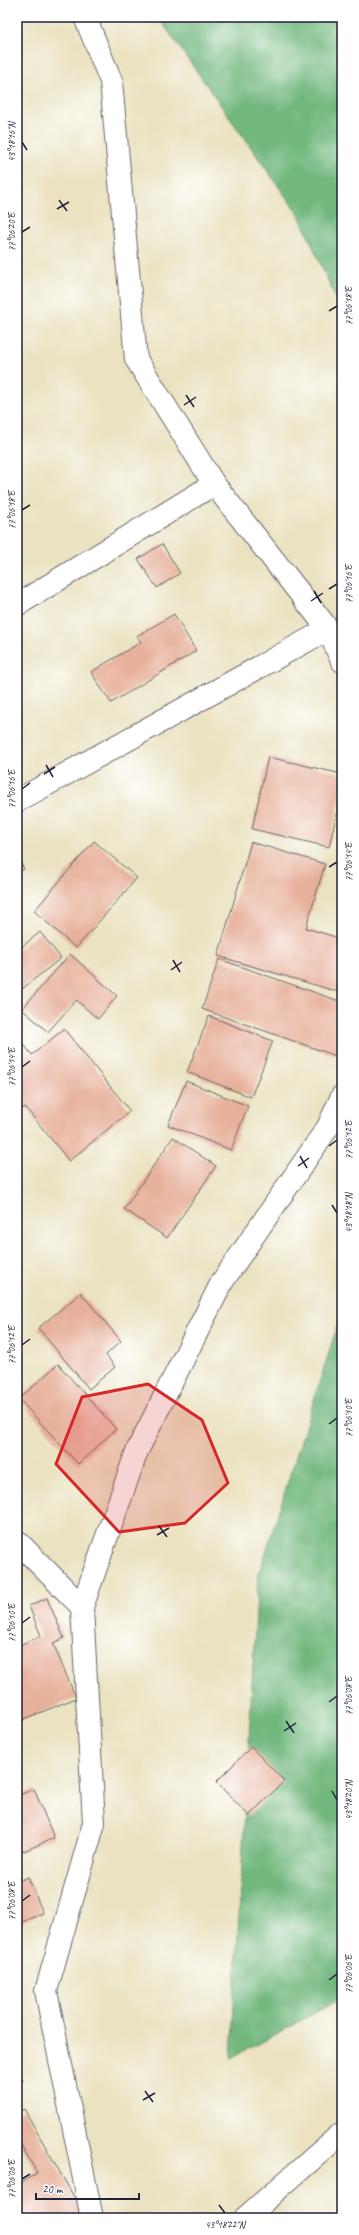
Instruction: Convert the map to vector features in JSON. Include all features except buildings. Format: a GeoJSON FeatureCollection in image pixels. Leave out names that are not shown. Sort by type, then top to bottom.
{"type":"FeatureCollection","features":[{"type":"Feature","properties":{"kind":"street"},"geometry":{"type":"LineString","coordinates":[[85,17],[111,81],[136,359],[214,484],[328,629],[342,661]]}},
{"type":"Feature","properties":{"kind":"street"},"geometry":{"type":"LineString","coordinates":[[17,604],[214,484]]}},
{"type":"Feature","properties":{"kind":"street"},"geometry":{"type":"LineString","coordinates":[[17,801],[328,629]]}},
{"type":"Feature","properties":{"kind":"street"},"geometry":{"type":"LineString","coordinates":[[92,2218],[46,1991],[94,1824],[82,1606],[137,1451],[222,1282],[328,1127],[342,1096]]}},
{"type":"Feature","properties":{"kind":"street"},"geometry":{"type":"LineString","coordinates":[[17,1541],[82,1606]]}},
{"type":"Feature","properties":{"kind":"street"},"geometry":{"type":"LineString","coordinates":[[245,2218],[342,2133]]}},
{"type":"Feature","properties":{"kind":"highlighted area"},"geometry":{"type":"Polygon","coordinates":[[[148,1384],[202,1420],[228,1483],[185,1523],[119,1532],[56,1464],[82,1397],[148,1384]]]}},
{"type":"Feature","properties":{"kind":"green space"},"geometry":{"type":"Polygon","coordinates":[[[158,17],[342,17],[342,312],[299,215],[158,17]]]}},
{"type":"Feature","properties":{"kind":"green space"},"geometry":{"type":"Polygon","coordinates":[[[342,1311],[342,1998],[231,2059],[258,1577],[342,1311]]]}}]}
